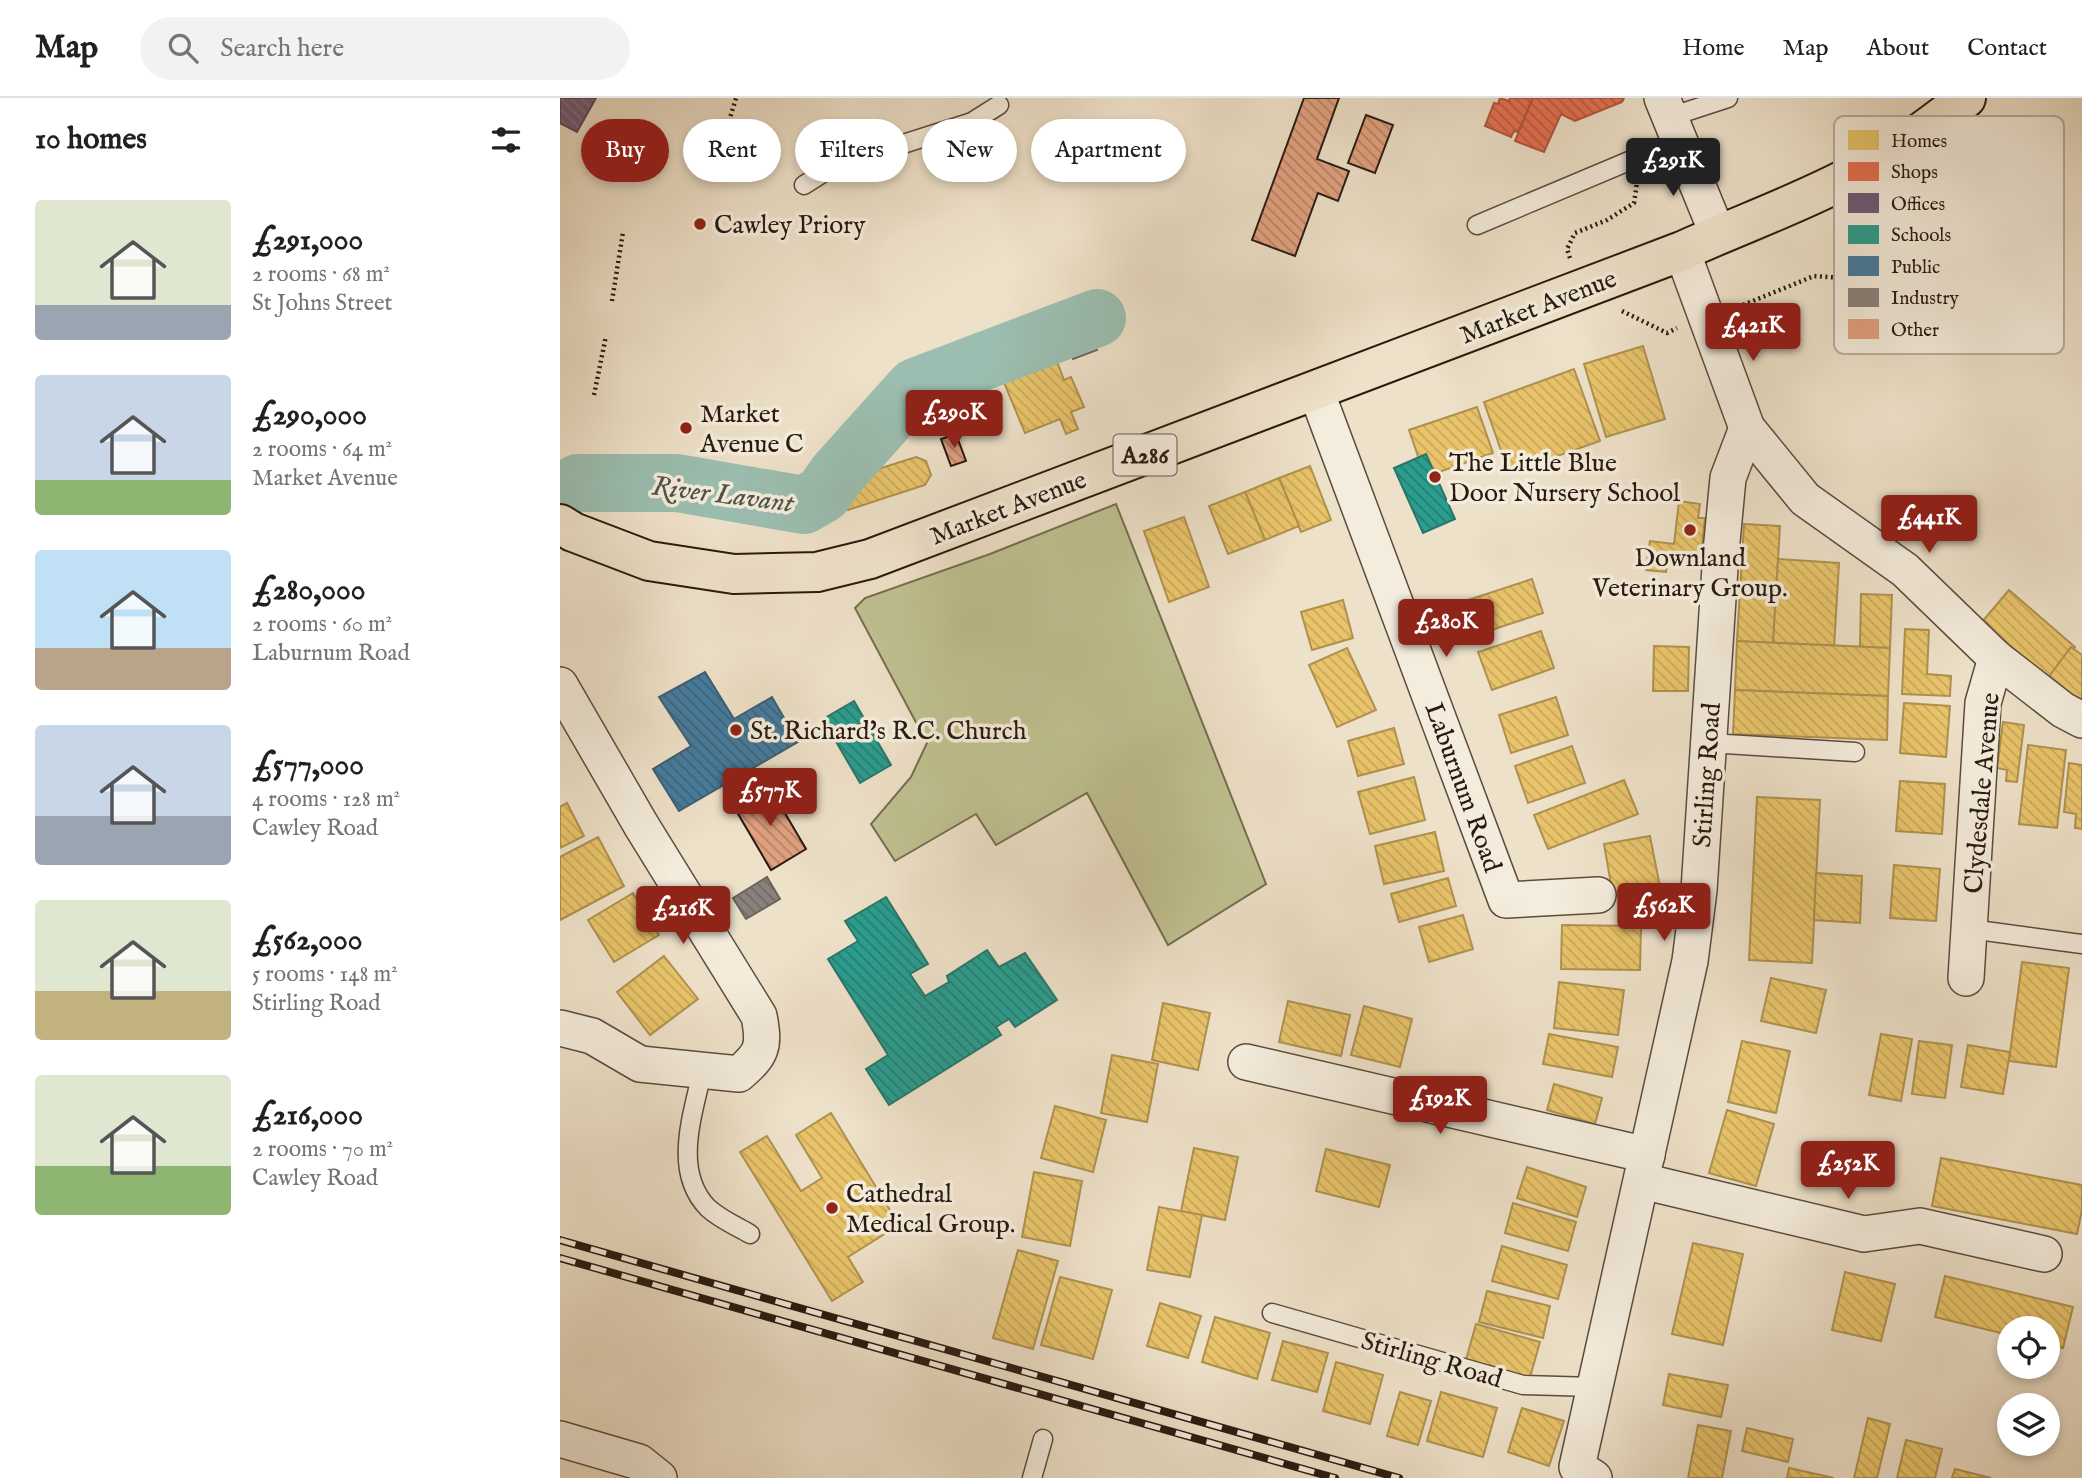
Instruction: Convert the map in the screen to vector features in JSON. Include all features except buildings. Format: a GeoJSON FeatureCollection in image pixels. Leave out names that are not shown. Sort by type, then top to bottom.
{"type":"FeatureCollection","features":[{"type":"Feature","properties":{"kind":"main road","name":"A286"},"geometry":{"type":"LineString","coordinates":[[1943,116],[1966,98]]}},
{"type":"Feature","properties":{"kind":"main road","name":"A286"},"geometry":{"type":"LineString","coordinates":[[1718,235],[1834,184]]}},
{"type":"Feature","properties":{"kind":"main road","name":"Market Avenue"},"geometry":{"type":"LineString","coordinates":[[560,524],[649,561],[734,574],[817,572],[870,559],[1718,235]]}},
{"type":"Feature","properties":{"kind":"street"},"geometry":{"type":"LineString","coordinates":[[1670,119],[1718,235]]}},
{"type":"Feature","properties":{"kind":"street"},"geometry":{"type":"LineString","coordinates":[[1682,251],[1747,428],[1805,499],[1905,570],[1996,658],[2063,710],[2082,720]]}},
{"type":"Feature","properties":{"kind":"street","name":"Laburnum Road"},"geometry":{"type":"LineString","coordinates":[[1316,390],[1507,900],[1598,895]]}},
{"type":"Feature","properties":{"kind":"street","name":"Stirling Road"},"geometry":{"type":"LineString","coordinates":[[1586,1473],[1594,1387],[1690,961],[1699,890],[1728,478],[1747,428]]}},
{"type":"Feature","properties":{"kind":"street","name":"Clydesdale Avenue"},"geometry":{"type":"LineString","coordinates":[[1966,978],[1983,703],[1996,658]]}},
{"type":"Feature","properties":{"kind":"street"},"geometry":{"type":"LineString","coordinates":[[560,685],[640,825],[759,1016],[763,1036],[757,1058],[739,1074],[640,1064],[592,1036],[560,1028]]}},
{"type":"Feature","properties":{"kind":"street"},"geometry":{"type":"LineString","coordinates":[[1246,1062],[1644,1168],[1864,1234],[1920,1226],[2044,1254]]}},
{"type":"Feature","properties":{"kind":"street"},"geometry":{"type":"LineString","coordinates":[[560,1439],[639,1462],[659,1478]]}},
{"type":"Feature","properties":{"kind":"lane"},"geometry":{"type":"LineString","coordinates":[[1477,225],[1670,119],[1728,98]]}},
{"type":"Feature","properties":{"kind":"lane"},"geometry":{"type":"LineString","coordinates":[[804,185],[834,166],[972,122],[999,105]]}},
{"type":"Feature","properties":{"kind":"lane"},"geometry":{"type":"LineString","coordinates":[[1709,743],[1855,752]]}},
{"type":"Feature","properties":{"kind":"lane","name":"Clydesdale Avenue"},"geometry":{"type":"LineString","coordinates":[[1970,929],[2082,944]]}},
{"type":"Feature","properties":{"kind":"lane"},"geometry":{"type":"LineString","coordinates":[[702,1072],[688,1139],[689,1172],[707,1207],[750,1234]]}},
{"type":"Feature","properties":{"kind":"lane","name":"Stirling Road"},"geometry":{"type":"LineString","coordinates":[[1272,1313],[1523,1385],[1594,1387]]}},
{"type":"Feature","properties":{"kind":"lane"},"geometry":{"type":"LineString","coordinates":[[1032,1478],[1043,1439]]}},
{"type":"Feature","properties":{"kind":"path"},"geometry":{"type":"LineString","coordinates":[[730,119],[736,98]]}},
{"type":"Feature","properties":{"kind":"path"},"geometry":{"type":"LineString","coordinates":[[612,301],[623,232]]}},
{"type":"Feature","properties":{"kind":"path"},"geometry":{"type":"LineString","coordinates":[[1707,317],[1814,276],[1834,277]]}},
{"type":"Feature","properties":{"kind":"path"},"geometry":{"type":"LineString","coordinates":[[594,395],[607,336]]}},
{"type":"Feature","properties":{"kind":"path"},"geometry":{"type":"LineString","coordinates":[[1598,895],[1699,890]]}},
{"type":"Feature","properties":{"kind":"green space"},"geometry":{"type":"Polygon","coordinates":[[[1116,504],[1266,884],[1168,945],[1087,793],[996,845],[976,814],[895,861],[871,824],[911,777],[927,743],[855,608],[865,598],[990,554],[1116,504]]]}},
{"type":"Feature","properties":{"kind":"waterway","name":"River Lavant"},"geometry":{"type":"LineString","coordinates":[[578,483],[677,483],[804,505],[823,494],[837,474],[915,387],[1097,318]]}},
{"type":"Feature","properties":{"kind":"railway"},"geometry":{"type":"LineString","coordinates":[[560,1240],[1399,1478]]}},
{"type":"Feature","properties":{"kind":"railway"},"geometry":{"type":"LineString","coordinates":[[560,1258],[1335,1478]]}},
{"type":"Feature","properties":{"kind":"place","name":"Cawley Priory"},"geometry":{"type":"Point","coordinates":[700,224]}},
{"type":"Feature","properties":{"kind":"place","name":"Market Avenue C"},"geometry":{"type":"Point","coordinates":[686,428]}},
{"type":"Feature","properties":{"kind":"place","name":"The Little Blue Door Nursery School"},"geometry":{"type":"Point","coordinates":[1435,477]}},
{"type":"Feature","properties":{"kind":"place","name":"Downland Veterinary Group."},"geometry":{"type":"Point","coordinates":[1690,530]}},
{"type":"Feature","properties":{"kind":"place","name":"St. Richard's R.C. Church"},"geometry":{"type":"Point","coordinates":[736,730]}},
{"type":"Feature","properties":{"kind":"place","name":"Cathedral Medical Group."},"geometry":{"type":"Point","coordinates":[832,1208]}}]}
